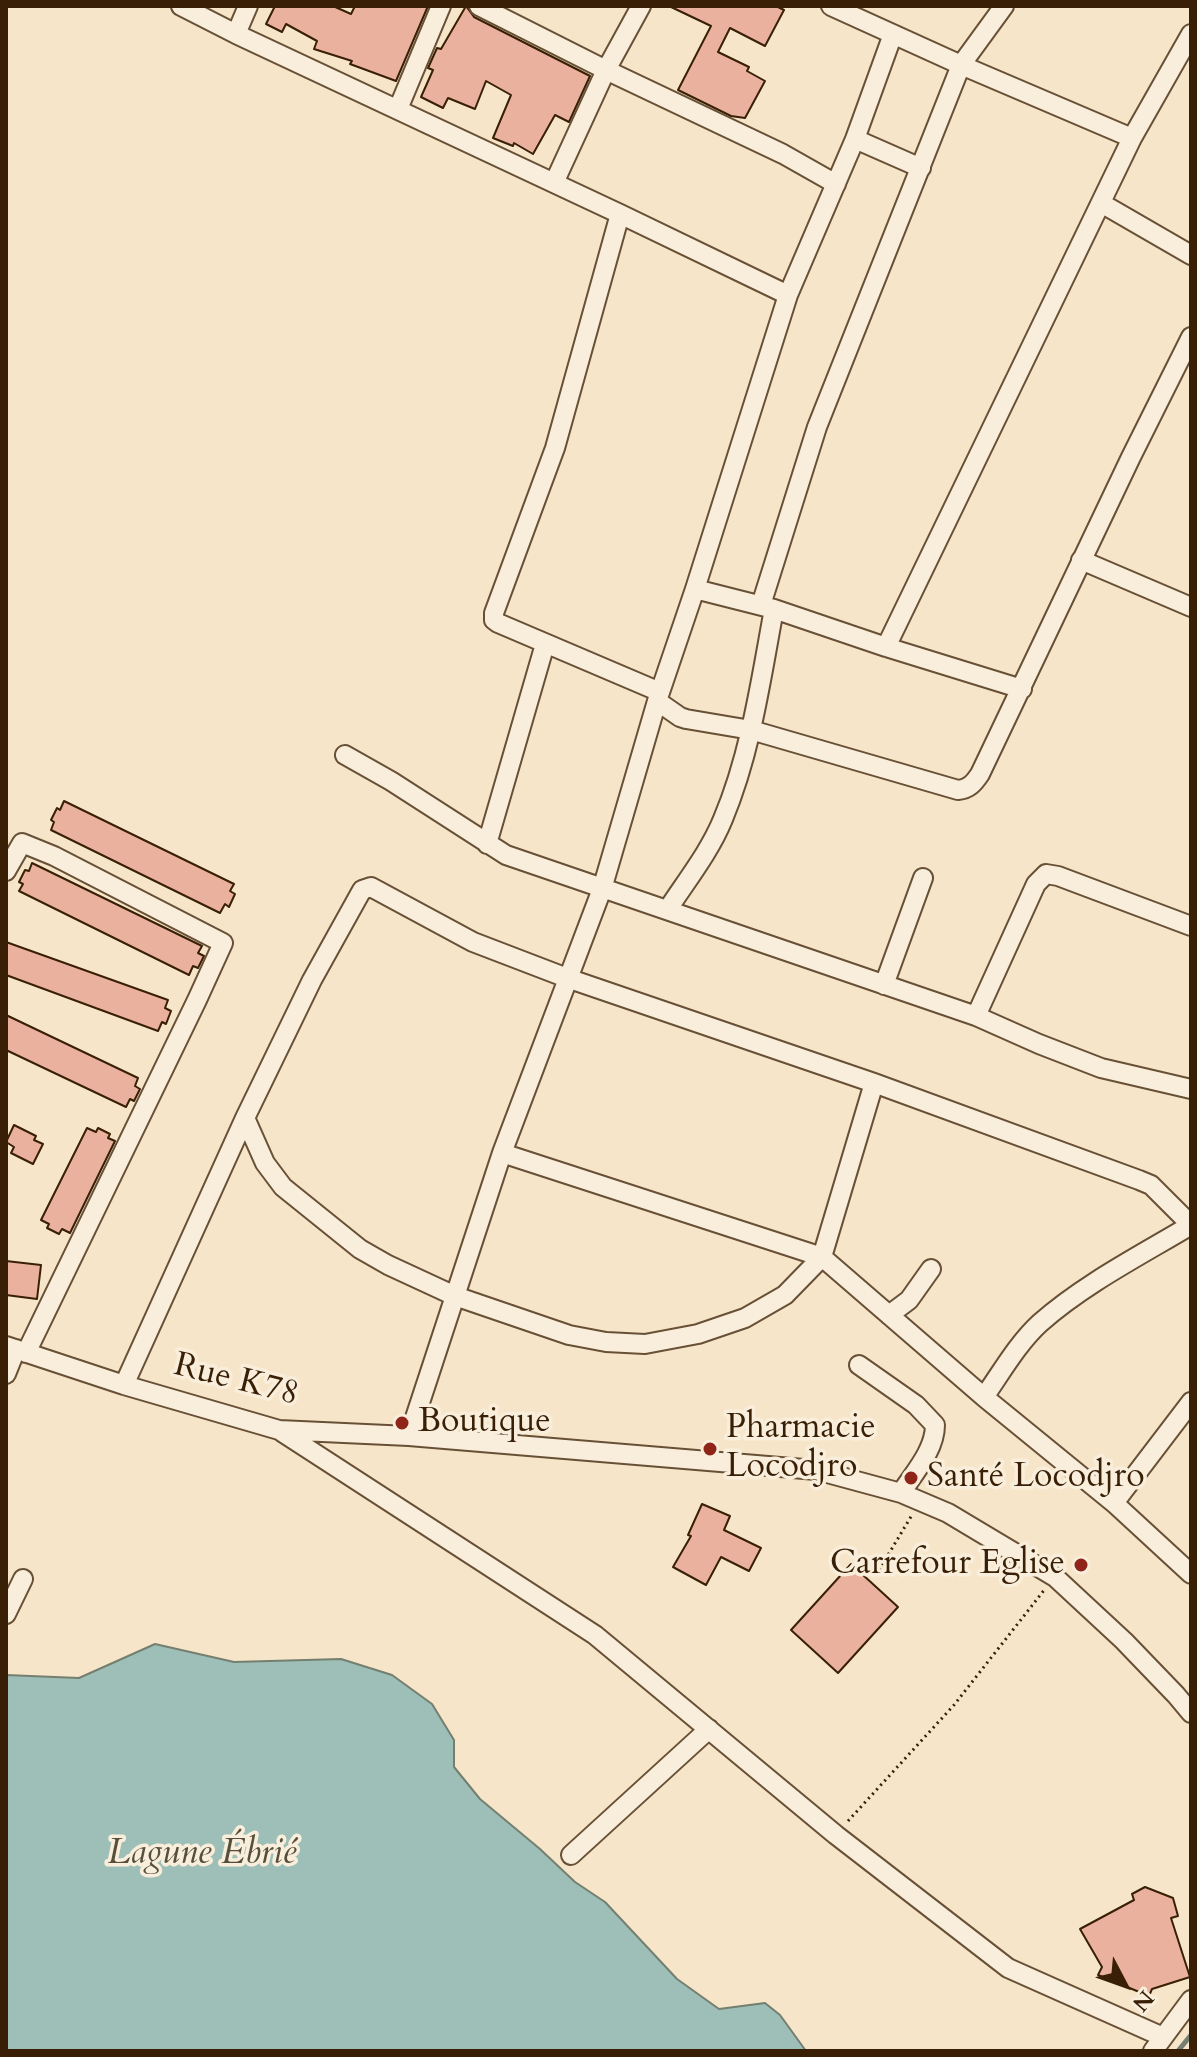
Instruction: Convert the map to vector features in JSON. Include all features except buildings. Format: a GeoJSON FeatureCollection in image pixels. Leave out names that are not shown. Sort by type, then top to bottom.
{"type":"FeatureCollection","features":[{"type":"Feature","properties":{"kind":"street"},"geometry":{"type":"LineString","coordinates":[[181,6],[788,295]]}},
{"type":"Feature","properties":{"kind":"street"},"geometry":{"type":"LineString","coordinates":[[236,34],[248,6]]}},
{"type":"Feature","properties":{"kind":"street"},"geometry":{"type":"LineString","coordinates":[[398,109],[441,6]]}},
{"type":"Feature","properties":{"kind":"street"},"geometry":{"type":"LineString","coordinates":[[479,6],[783,154],[836,184]]}},
{"type":"Feature","properties":{"kind":"street"},"geometry":{"type":"LineString","coordinates":[[554,183],[606,70],[641,6]]}},
{"type":"Feature","properties":{"kind":"street"},"geometry":{"type":"LineString","coordinates":[[831,6],[866,14],[893,34],[1132,138]]}},
{"type":"Feature","properties":{"kind":"street"},"geometry":{"type":"LineString","coordinates":[[668,909],[722,822],[751,730],[768,607],[817,427],[961,65],[1004,6]]}},
{"type":"Feature","properties":{"kind":"street"},"geometry":{"type":"LineString","coordinates":[[409,1436],[502,1153],[602,889],[659,696],[788,295],[855,139],[893,34]]}},
{"type":"Feature","properties":{"kind":"street"},"geometry":{"type":"LineString","coordinates":[[886,647],[1132,138],[1191,34]]}},
{"type":"Feature","properties":{"kind":"street"},"geometry":{"type":"LineString","coordinates":[[855,139],[921,168]]}},
{"type":"Feature","properties":{"kind":"street"},"geometry":{"type":"LineString","coordinates":[[1101,203],[1191,255]]}},
{"type":"Feature","properties":{"kind":"street"},"geometry":{"type":"LineString","coordinates":[[620,214],[555,448],[494,620],[659,696],[680,717],[751,730],[958,790],[966,789],[980,774],[1081,560],[1186,358],[1191,337]]}},
{"type":"Feature","properties":{"kind":"street"},"geometry":{"type":"LineString","coordinates":[[1081,560],[1191,607]]}},
{"type":"Feature","properties":{"kind":"street"},"geometry":{"type":"LineString","coordinates":[[695,589],[768,607],[1022,689]]}},
{"type":"Feature","properties":{"kind":"street"},"geometry":{"type":"LineString","coordinates":[[487,844],[545,644]]}},
{"type":"Feature","properties":{"kind":"street"},"geometry":{"type":"LineString","coordinates":[[345,755],[506,855],[976,1016],[1101,1068],[1191,1089]]}},
{"type":"Feature","properties":{"kind":"street"},"geometry":{"type":"LineString","coordinates":[[6,871],[22,843],[54,856],[223,943],[197,1000],[6,1374]]}},
{"type":"Feature","properties":{"kind":"street"},"geometry":{"type":"LineString","coordinates":[[976,1016],[1036,884],[1046,874],[1191,926]]}},
{"type":"Feature","properties":{"kind":"street"},"geometry":{"type":"LineString","coordinates":[[884,985],[923,878]]}},
{"type":"Feature","properties":{"kind":"street"},"geometry":{"type":"LineString","coordinates":[[124,1385],[245,1118],[312,980],[362,890],[371,887],[473,942],[567,978],[874,1083],[1151,1185],[1191,1225],[1096,1282],[1039,1324],[984,1397]]}},
{"type":"Feature","properties":{"kind":"street"},"geometry":{"type":"LineString","coordinates":[[245,1118],[265,1163],[283,1187],[360,1249],[455,1296],[569,1335],[606,1342],[645,1344],[698,1334],[745,1318],[785,1295],[822,1257],[874,1083]]}},
{"type":"Feature","properties":{"kind":"street"},"geometry":{"type":"LineString","coordinates":[[502,1153],[822,1257],[984,1397],[1114,1503],[1191,1574]]}},
{"type":"Feature","properties":{"kind":"street"},"geometry":{"type":"LineString","coordinates":[[889,1315],[909,1300],[931,1269]]}},
{"type":"Feature","properties":{"kind":"street","name":"Rue K78"},"geometry":{"type":"LineString","coordinates":[[16,1350],[279,1430],[409,1436],[816,1470],[901,1493],[948,1513],[1055,1577],[1124,1641],[1191,1713]]}},
{"type":"Feature","properties":{"kind":"street"},"geometry":{"type":"LineString","coordinates":[[859,1365],[916,1405],[935,1425],[935,1435],[926,1454],[901,1493]]}},
{"type":"Feature","properties":{"kind":"street"},"geometry":{"type":"LineString","coordinates":[[1114,1503],[1191,1402]]}},
{"type":"Feature","properties":{"kind":"street"},"geometry":{"type":"LineString","coordinates":[[279,1430],[595,1635],[836,1835],[1008,1968],[1158,2044],[1191,2000]]}},
{"type":"Feature","properties":{"kind":"street"},"geometry":{"type":"LineString","coordinates":[[6,1614],[23,1579]]}},
{"type":"Feature","properties":{"kind":"street"},"geometry":{"type":"LineString","coordinates":[[571,1855],[709,1729]]}},
{"type":"Feature","properties":{"kind":"path"},"geometry":{"type":"LineString","coordinates":[[879,1570],[920,1501]]}},
{"type":"Feature","properties":{"kind":"path"},"geometry":{"type":"LineString","coordinates":[[836,1835],[954,1705],[1055,1577]]}},
{"type":"Feature","properties":{"kind":"water","name":"Lagune Ébrié"},"geometry":{"type":"Polygon","coordinates":[[[155,1644],[234,1662],[341,1659],[392,1675],[432,1704],[454,1740],[454,1767],[480,1799],[575,1882],[605,1902],[677,1979],[719,2009],[765,2003],[780,2015],[806,2051],[6,2051],[6,1675],[79,1678],[155,1644]]]}},
{"type":"Feature","properties":{"kind":"waterway"},"geometry":{"type":"LineString","coordinates":[[1178,2051],[1191,2035]]}},
{"type":"Feature","properties":{"kind":"place","name":"Boutique"},"geometry":{"type":"Point","coordinates":[402,1423]}},
{"type":"Feature","properties":{"kind":"place","name":"Pharmacie Locodjro"},"geometry":{"type":"Point","coordinates":[710,1449]}},
{"type":"Feature","properties":{"kind":"place","name":"Santé Locodjro"},"geometry":{"type":"Point","coordinates":[911,1478]}},
{"type":"Feature","properties":{"kind":"place","name":"Carrefour Eglise"},"geometry":{"type":"Point","coordinates":[1081,1565]}}]}
